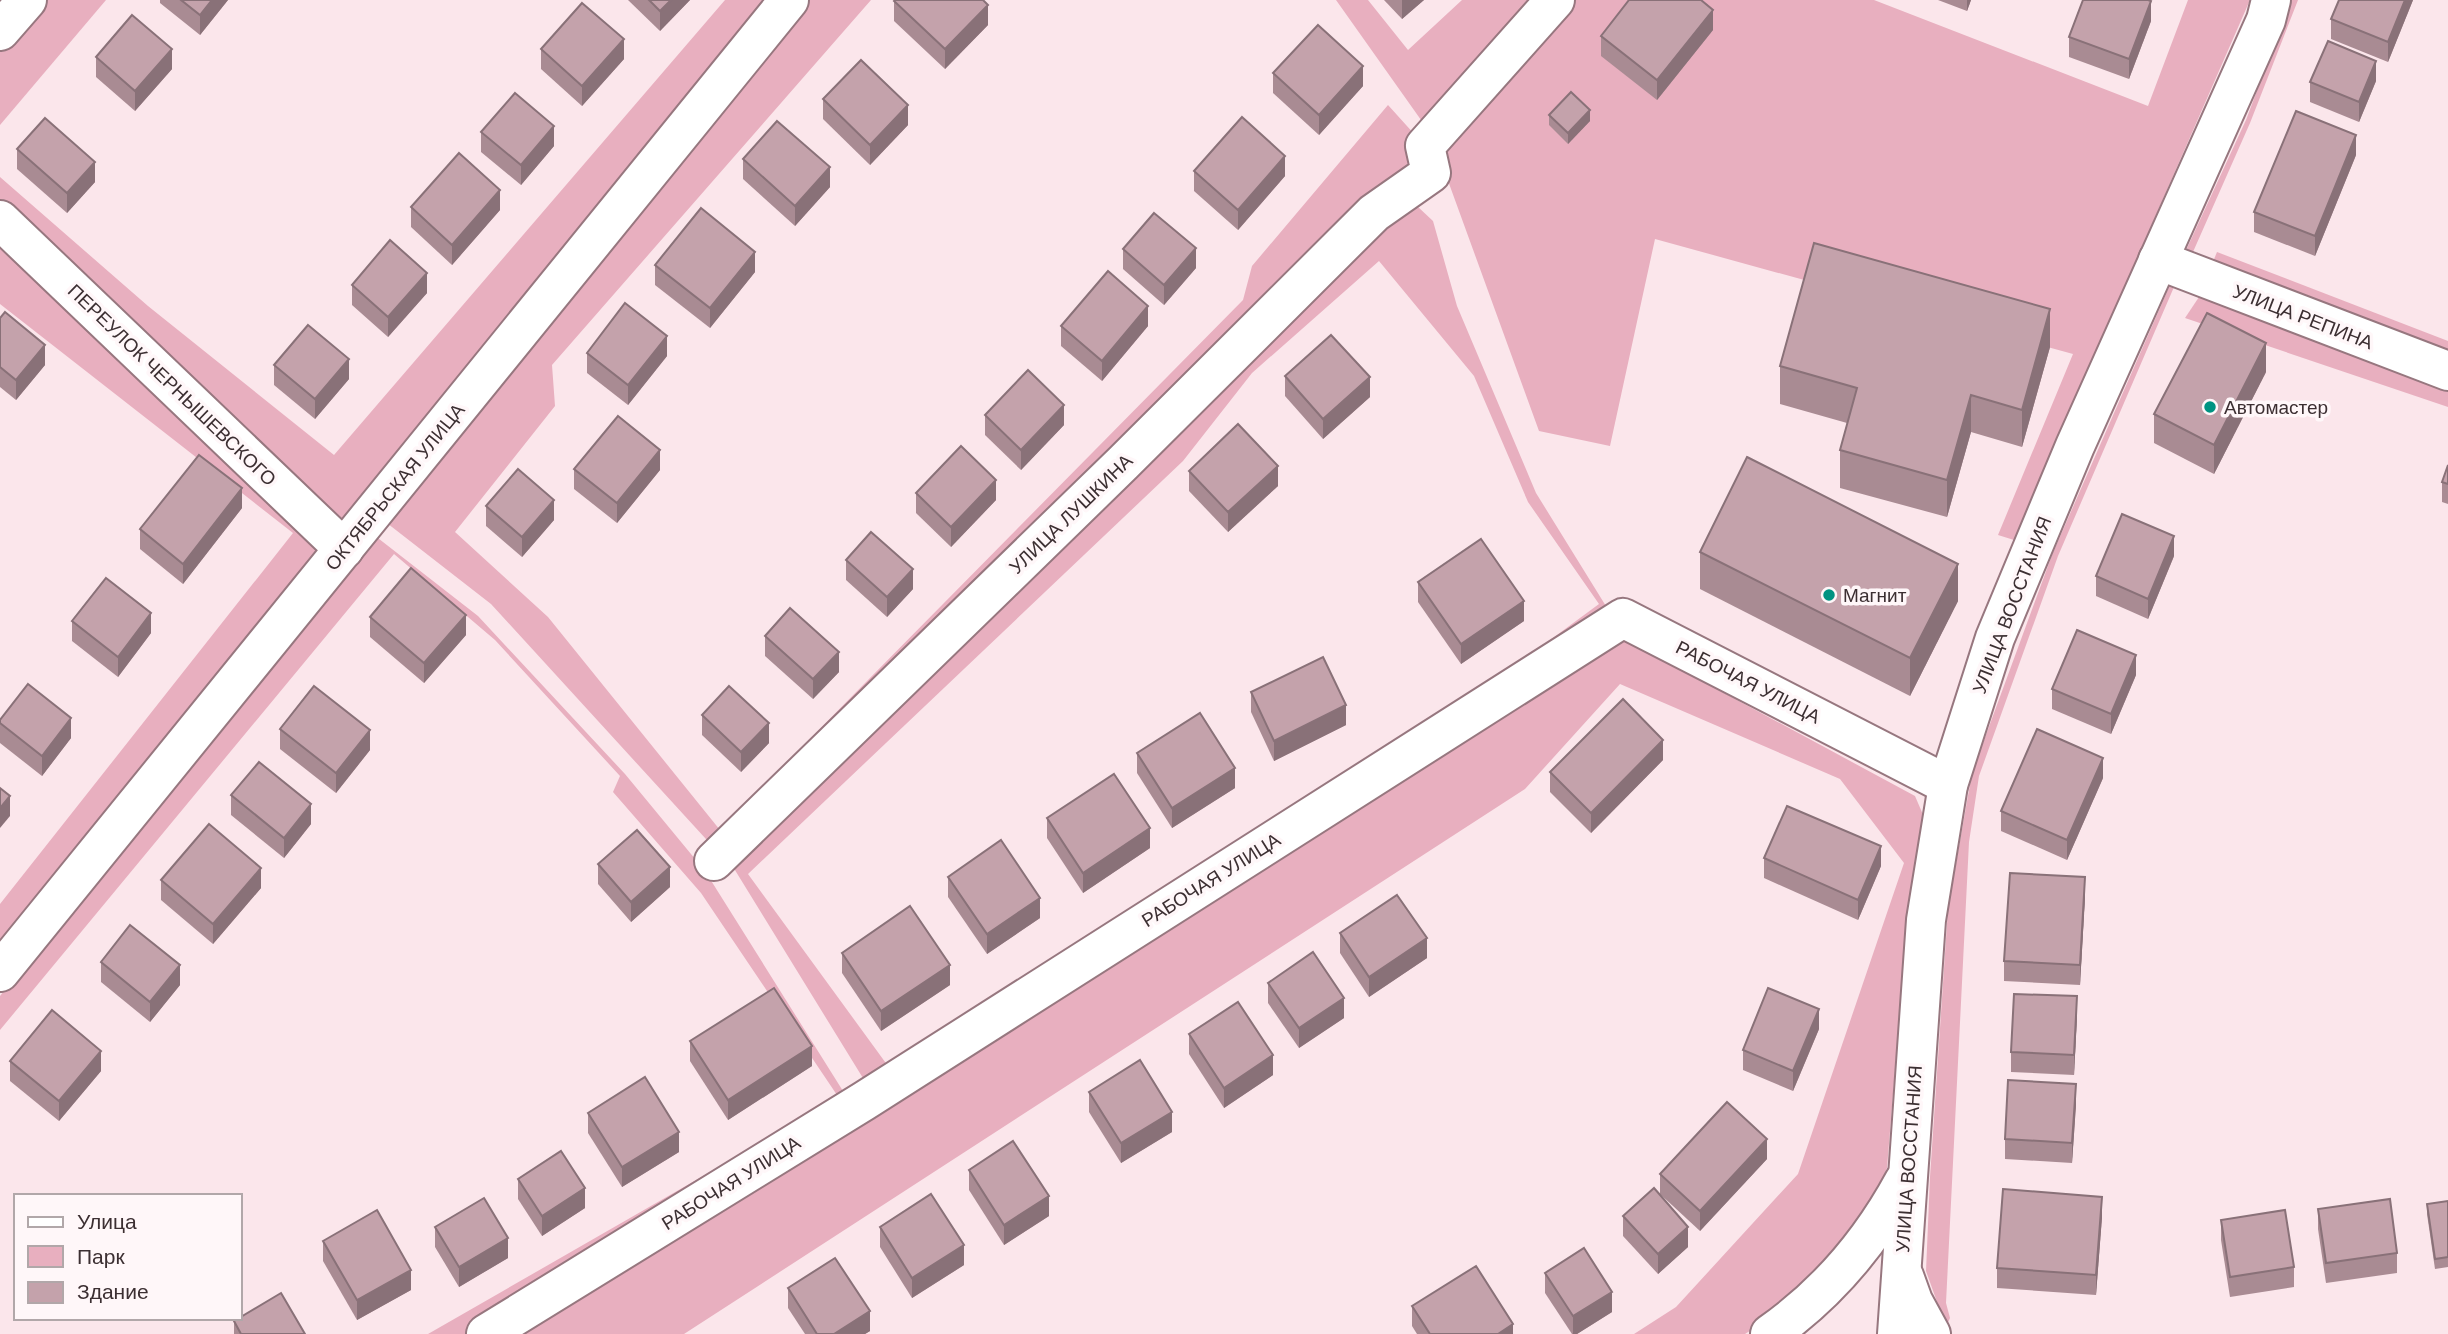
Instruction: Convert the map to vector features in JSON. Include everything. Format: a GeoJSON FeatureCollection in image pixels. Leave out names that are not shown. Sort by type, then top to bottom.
{"type":"FeatureCollection","features":[{"type":"Feature","properties":{"kind":"street"},"geometry":{"type":"LineString","coordinates":[[0,31],[27,0]]}},
{"type":"Feature","properties":{"kind":"street","name":"ОКТЯБРЬСКАЯ УЛИЦА"},"geometry":{"type":"LineString","coordinates":[[0,972],[789,0]]}},
{"type":"Feature","properties":{"kind":"street","name":"УЛИЦА ЛУШКИНА"},"geometry":{"type":"LineString","coordinates":[[714,861],[1123,463],[1428,160],[1555,0]]}},
{"type":"Feature","properties":{"kind":"street","name":"УЛИЦА ВОССТАНИЯ"},"geometry":{"type":"LineString","coordinates":[[1896,1334],[1926,919],[1948,785],[1995,638],[2075,446],[2266,20],[2271,0]]}},
{"type":"Feature","properties":{"kind":"street","name":"ПЕРЕУЛОК ЧЕРНЫШЕВСКОГО"},"geometry":{"type":"LineString","coordinates":[[0,220],[344,549]]}},
{"type":"Feature","properties":{"kind":"street","name":"УЛИЦА РЕПИНА"},"geometry":{"type":"LineString","coordinates":[[2158,260],[2448,371]]}},
{"type":"Feature","properties":{"kind":"street","name":"РАБОЧАЯ УЛИЦА"},"geometry":{"type":"LineString","coordinates":[[486,1334],[864,1101],[1623,618],[1948,785]]}},
{"type":"Feature","properties":{"kind":"street"},"geometry":{"type":"LineString","coordinates":[[1770,1334],[1837,1278],[1883,1220],[1908,1173]]}},
{"type":"Feature","properties":{"kind":"street"},"geometry":{"type":"LineString","coordinates":[[1901,1266],[1913,1301],[1931,1334]]}},
{"type":"Feature","properties":{"kind":"green space"},"geometry":{"type":"Polygon","coordinates":[[[42,0],[106,0],[0,125],[0,49],[42,0]]]}},
{"type":"Feature","properties":{"kind":"green space"},"geometry":{"type":"Polygon","coordinates":[[[725,0],[777,0],[344,534],[0,206],[0,177],[148,306],[334,455],[725,0]]]}},
{"type":"Feature","properties":{"kind":"green space"},"geometry":{"type":"Polygon","coordinates":[[[800,0],[871,0],[552,365],[555,406],[455,532],[548,617],[720,830],[1243,300],[1252,266],[1388,105],[1425,146],[1408,179],[716,850],[491,604],[383,520],[800,0]]]}},
{"type":"Feature","properties":{"kind":"green space"},"geometry":{"type":"Polygon","coordinates":[[[1336,0],[1368,0],[1408,50],[1462,0],[1539,0],[1426,127],[1336,0]]]}},
{"type":"Feature","properties":{"kind":"green space"},"geometry":{"type":"Polygon","coordinates":[[[1574,0],[1874,0],[2148,106],[2188,0],[2250,0],[2014,540],[1998,535],[2073,354],[1655,239],[1610,446],[1539,431],[1443,167],[1439,148],[1574,0]]]}},
{"type":"Feature","properties":{"kind":"green space"},"geometry":{"type":"Polygon","coordinates":[[[2291,0],[2298,0],[2250,123],[2189,261],[2182,259],[2246,120],[2291,0]]]}},
{"type":"Feature","properties":{"kind":"green space"},"geometry":{"type":"Polygon","coordinates":[[[1417,206],[1433,221],[1457,306],[1536,493],[1609,611],[1477,694],[1599,604],[1528,502],[1474,376],[1379,261],[1252,373],[1183,461],[748,874],[888,1066],[866,1083],[730,862],[1369,239],[1417,206]]]}},
{"type":"Feature","properties":{"kind":"green space"},"geometry":{"type":"Polygon","coordinates":[[[0,233],[329,548],[0,953],[0,904],[293,533],[0,304],[0,233]]]}},
{"type":"Feature","properties":{"kind":"green space"},"geometry":{"type":"Polygon","coordinates":[[[2217,252],[2448,341],[2448,358],[2210,269],[2217,252]]]}},
{"type":"Feature","properties":{"kind":"green space"},"geometry":{"type":"Polygon","coordinates":[[[2170,285],[2174,287],[2058,556],[1979,776],[1969,842],[1946,1303],[1950,1318],[1946,1327],[1926,1271],[1930,1177],[1948,909],[1972,773],[2052,555],[2170,285]]]}},
{"type":"Feature","properties":{"kind":"green space"},"geometry":{"type":"Polygon","coordinates":[[[2203,291],[2448,382],[2448,407],[2185,318],[2203,291]]]}},
{"type":"Feature","properties":{"kind":"green space"},"geometry":{"type":"Polygon","coordinates":[[[374,535],[478,616],[625,774],[705,871],[848,1099],[467,1334],[428,1334],[839,1098],[701,893],[613,792],[620,776],[495,640],[394,554],[0,1030],[0,996],[374,535]]]}},
{"type":"Feature","properties":{"kind":"green space"},"geometry":{"type":"Polygon","coordinates":[[[1624,639],[1915,796],[1924,817],[1907,921],[1887,1168],[1866,1217],[1776,1314],[1745,1334],[1634,1334],[1676,1307],[1798,1174],[1904,863],[1840,779],[1620,684],[1525,789],[684,1334],[509,1334],[1624,639]]]}},
{"type":"Feature","properties":{"kind":"building"},"geometry":{"type":"Polygon","coordinates":[[[181,0],[212,0],[200,15],[181,0]]]}},
{"type":"Feature","properties":{"kind":"building"},"geometry":{"type":"Polygon","coordinates":[[[649,0],[671,0],[660,11],[649,0]]]}},
{"type":"Feature","properties":{"kind":"building"},"geometry":{"type":"Polygon","coordinates":[[[895,0],[983,0],[988,5],[945,49],[895,0]]]}},
{"type":"Feature","properties":{"kind":"building"},"geometry":{"type":"Polygon","coordinates":[[[1629,0],[1701,0],[1713,10],[1657,80],[1601,36],[1629,0]]]}},
{"type":"Feature","properties":{"kind":"building"},"geometry":{"type":"Polygon","coordinates":[[[2083,0],[2151,1],[2129,59],[2069,37],[2083,0]]]}},
{"type":"Feature","properties":{"kind":"building"},"geometry":{"type":"Polygon","coordinates":[[[2339,0],[2405,0],[2388,42],[2331,19],[2339,0]]]}},
{"type":"Feature","properties":{"kind":"building"},"geometry":{"type":"Polygon","coordinates":[[[582,3],[624,39],[582,86],[541,49],[582,3]]]}},
{"type":"Feature","properties":{"kind":"building"},"geometry":{"type":"Polygon","coordinates":[[[132,15],[172,49],[135,91],[96,57],[132,15]]]}},
{"type":"Feature","properties":{"kind":"building"},"geometry":{"type":"Polygon","coordinates":[[[1318,25],[1363,66],[1319,115],[1273,73],[1318,25]]]}},
{"type":"Feature","properties":{"kind":"building"},"geometry":{"type":"Polygon","coordinates":[[[2328,41],[2376,61],[2359,102],[2310,82],[2328,41]]]}},
{"type":"Feature","properties":{"kind":"building"},"geometry":{"type":"Polygon","coordinates":[[[861,60],[908,105],[870,145],[823,99],[861,60]]]}},
{"type":"Feature","properties":{"kind":"building"},"geometry":{"type":"Polygon","coordinates":[[[1571,92],[1590,110],[1568,133],[1549,115],[1571,92]]]}},
{"type":"Feature","properties":{"kind":"building"},"geometry":{"type":"Polygon","coordinates":[[[515,93],[554,126],[521,165],[481,132],[515,93]]]}},
{"type":"Feature","properties":{"kind":"building"},"geometry":{"type":"Polygon","coordinates":[[[2296,111],[2356,135],[2315,236],[2254,212],[2296,111]]]}},
{"type":"Feature","properties":{"kind":"building"},"geometry":{"type":"Polygon","coordinates":[[[1242,117],[1285,156],[1238,210],[1194,171],[1242,117]]]}},
{"type":"Feature","properties":{"kind":"building"},"geometry":{"type":"Polygon","coordinates":[[[45,118],[95,162],[67,193],[17,149],[45,118]]]}},
{"type":"Feature","properties":{"kind":"building"},"geometry":{"type":"Polygon","coordinates":[[[777,121],[830,167],[795,206],[743,159],[777,121]]]}},
{"type":"Feature","properties":{"kind":"building"},"geometry":{"type":"Polygon","coordinates":[[[459,153],[500,190],[452,245],[411,207],[459,153]]]}},
{"type":"Feature","properties":{"kind":"building"},"geometry":{"type":"Polygon","coordinates":[[[701,208],[755,252],[710,308],[655,265],[701,208]]]}},
{"type":"Feature","properties":{"kind":"building"},"geometry":{"type":"Polygon","coordinates":[[[1154,213],[1196,248],[1164,285],[1123,249],[1154,213]]]}},
{"type":"Feature","properties":{"kind":"building"},"geometry":{"type":"Polygon","coordinates":[[[390,240],[427,273],[388,317],[352,285],[390,240]]]}},
{"type":"Feature","properties":{"kind":"building"},"geometry":{"type":"Polygon","coordinates":[[[1814,243],[2050,309],[2022,410],[1971,395],[1947,480],[1840,450],[1857,388],[1780,366],[1814,243]]]}},
{"type":"Feature","properties":{"kind":"building"},"geometry":{"type":"Polygon","coordinates":[[[1108,271],[1148,306],[1102,361],[1061,326],[1108,271]]]}},
{"type":"Feature","properties":{"kind":"building"},"geometry":{"type":"Polygon","coordinates":[[[625,303],[667,336],[628,385],[587,353],[625,303]]]}},
{"type":"Feature","properties":{"kind":"building"},"geometry":{"type":"Polygon","coordinates":[[[5,312],[45,345],[16,380],[0,367],[0,318],[5,312]]]}},
{"type":"Feature","properties":{"kind":"building","name":"Автомастер"},"geometry":{"type":"Polygon","coordinates":[[[2207,313],[2266,343],[2214,445],[2154,414],[2207,313]]]}},
{"type":"Feature","properties":{"kind":"building"},"geometry":{"type":"Polygon","coordinates":[[[308,325],[349,359],[315,399],[274,365],[308,325]]]}},
{"type":"Feature","properties":{"kind":"building"},"geometry":{"type":"Polygon","coordinates":[[[1331,335],[1370,377],[1323,419],[1285,376],[1331,335]]]}},
{"type":"Feature","properties":{"kind":"building"},"geometry":{"type":"Polygon","coordinates":[[[1028,370],[1064,405],[1021,450],[985,415],[1028,370]]]}},
{"type":"Feature","properties":{"kind":"building"},"geometry":{"type":"Polygon","coordinates":[[[618,416],[660,450],[617,503],[574,469],[618,416]]]}},
{"type":"Feature","properties":{"kind":"building"},"geometry":{"type":"Polygon","coordinates":[[[1238,424],[1278,466],[1228,512],[1189,471],[1238,424]]]}},
{"type":"Feature","properties":{"kind":"building"},"geometry":{"type":"Polygon","coordinates":[[[961,446],[996,480],[951,527],[916,493],[961,446]]]}},
{"type":"Feature","properties":{"kind":"building"},"geometry":{"type":"Polygon","coordinates":[[[199,455],[242,488],[183,564],[140,529],[199,455]]]}},
{"type":"Feature","properties":{"kind":"building","name":"Магнит"},"geometry":{"type":"Polygon","coordinates":[[[1747,457],[1958,564],[1910,658],[1700,552],[1747,457]]]}},
{"type":"Feature","properties":{"kind":"building"},"geometry":{"type":"Polygon","coordinates":[[[2448,465],[2448,484],[2442,482],[2448,465]]]}},
{"type":"Feature","properties":{"kind":"building"},"geometry":{"type":"Polygon","coordinates":[[[518,469],[554,500],[522,537],[486,506],[518,469]]]}},
{"type":"Feature","properties":{"kind":"building"},"geometry":{"type":"Polygon","coordinates":[[[2122,514],[2174,536],[2148,599],[2096,576],[2122,514]]]}},
{"type":"Feature","properties":{"kind":"building"},"geometry":{"type":"Polygon","coordinates":[[[871,532],[913,569],[887,597],[846,560],[871,532]]]}},
{"type":"Feature","properties":{"kind":"building"},"geometry":{"type":"Polygon","coordinates":[[[1481,539],[1524,601],[1461,644],[1418,582],[1481,539]]]}},
{"type":"Feature","properties":{"kind":"building"},"geometry":{"type":"Polygon","coordinates":[[[411,568],[466,615],[424,663],[370,617],[411,568]]]}},
{"type":"Feature","properties":{"kind":"building"},"geometry":{"type":"Polygon","coordinates":[[[106,578],[151,613],[118,657],[72,621],[106,578]]]}},
{"type":"Feature","properties":{"kind":"building"},"geometry":{"type":"Polygon","coordinates":[[[790,608],[839,652],[813,679],[765,636],[790,608]]]}},
{"type":"Feature","properties":{"kind":"building"},"geometry":{"type":"Polygon","coordinates":[[[2077,630],[2136,655],[2111,714],[2052,689],[2077,630]]]}},
{"type":"Feature","properties":{"kind":"building"},"geometry":{"type":"Polygon","coordinates":[[[1323,657],[1346,705],[1274,741],[1251,692],[1323,657]]]}},
{"type":"Feature","properties":{"kind":"building"},"geometry":{"type":"Polygon","coordinates":[[[28,684],[71,718],[42,756],[0,723],[28,684]]]}},
{"type":"Feature","properties":{"kind":"building"},"geometry":{"type":"Polygon","coordinates":[[[314,686],[370,730],[336,773],[280,729],[314,686]]]}},
{"type":"Feature","properties":{"kind":"building"},"geometry":{"type":"Polygon","coordinates":[[[729,686],[769,723],[741,752],[702,715],[729,686]]]}},
{"type":"Feature","properties":{"kind":"building"},"geometry":{"type":"Polygon","coordinates":[[[1623,699],[1663,740],[1591,813],[1550,772],[1623,699]]]}},
{"type":"Feature","properties":{"kind":"building"},"geometry":{"type":"Polygon","coordinates":[[[1200,713],[1235,768],[1172,808],[1137,753],[1200,713]]]}},
{"type":"Feature","properties":{"kind":"building"},"geometry":{"type":"Polygon","coordinates":[[[2037,729],[2103,758],[2067,840],[2001,811],[2037,729]]]}},
{"type":"Feature","properties":{"kind":"building"},"geometry":{"type":"Polygon","coordinates":[[[259,762],[311,804],[284,838],[231,795],[259,762]]]}},
{"type":"Feature","properties":{"kind":"building"},"geometry":{"type":"Polygon","coordinates":[[[1114,774],[1150,828],[1083,873],[1047,818],[1114,774]]]}},
{"type":"Feature","properties":{"kind":"building"},"geometry":{"type":"Polygon","coordinates":[[[0,788],[10,796],[0,808],[0,788]]]}},
{"type":"Feature","properties":{"kind":"building"},"geometry":{"type":"Polygon","coordinates":[[[1787,806],[1881,846],[1858,900],[1764,858],[1787,806]]]}},
{"type":"Feature","properties":{"kind":"building"},"geometry":{"type":"Polygon","coordinates":[[[209,824],[261,868],[213,924],[161,880],[209,824]]]}},
{"type":"Feature","properties":{"kind":"building"},"geometry":{"type":"Polygon","coordinates":[[[637,830],[670,867],[631,902],[598,864],[637,830]]]}},
{"type":"Feature","properties":{"kind":"building"},"geometry":{"type":"Polygon","coordinates":[[[1001,840],[1040,898],[987,934],[948,877],[1001,840]]]}},
{"type":"Feature","properties":{"kind":"building"},"geometry":{"type":"Polygon","coordinates":[[[2010,873],[2085,877],[2080,965],[2004,961],[2010,873]]]}},
{"type":"Feature","properties":{"kind":"building"},"geometry":{"type":"Polygon","coordinates":[[[1397,895],[1427,938],[1369,977],[1340,933],[1397,895]]]}},
{"type":"Feature","properties":{"kind":"building"},"geometry":{"type":"Polygon","coordinates":[[[910,906],[950,965],[881,1011],[842,953],[910,906]]]}},
{"type":"Feature","properties":{"kind":"building"},"geometry":{"type":"Polygon","coordinates":[[[130,925],[180,965],[150,1002],[101,962],[130,925]]]}},
{"type":"Feature","properties":{"kind":"building"},"geometry":{"type":"Polygon","coordinates":[[[1313,952],[1344,998],[1299,1028],[1268,983],[1313,952]]]}},
{"type":"Feature","properties":{"kind":"building"},"geometry":{"type":"Polygon","coordinates":[[[774,988],[812,1046],[728,1100],[690,1041],[774,988]]]}},
{"type":"Feature","properties":{"kind":"building"},"geometry":{"type":"Polygon","coordinates":[[[1768,988],[1819,1009],[1793,1071],[1743,1050],[1768,988]]]}},
{"type":"Feature","properties":{"kind":"building"},"geometry":{"type":"Polygon","coordinates":[[[2014,994],[2077,996],[2074,1055],[2011,1052],[2014,994]]]}},
{"type":"Feature","properties":{"kind":"building"},"geometry":{"type":"Polygon","coordinates":[[[1238,1002],[1273,1055],[1224,1088],[1189,1034],[1238,1002]]]}},
{"type":"Feature","properties":{"kind":"building"},"geometry":{"type":"Polygon","coordinates":[[[52,1010],[101,1051],[59,1101],[10,1061],[52,1010]]]}},
{"type":"Feature","properties":{"kind":"building"},"geometry":{"type":"Polygon","coordinates":[[[1140,1060],[1172,1112],[1121,1143],[1089,1092],[1140,1060]]]}},
{"type":"Feature","properties":{"kind":"building"},"geometry":{"type":"Polygon","coordinates":[[[645,1077],[679,1132],[622,1167],[588,1113],[645,1077]]]}},
{"type":"Feature","properties":{"kind":"building"},"geometry":{"type":"Polygon","coordinates":[[[2008,1080],[2076,1084],[2072,1143],[2005,1139],[2008,1080]]]}},
{"type":"Feature","properties":{"kind":"building"},"geometry":{"type":"Polygon","coordinates":[[[1727,1102],[1767,1139],[1700,1211],[1660,1174],[1727,1102]]]}},
{"type":"Feature","properties":{"kind":"building"},"geometry":{"type":"Polygon","coordinates":[[[1013,1141],[1049,1196],[1004,1225],[969,1170],[1013,1141]]]}},
{"type":"Feature","properties":{"kind":"building"},"geometry":{"type":"Polygon","coordinates":[[[561,1151],[585,1188],[542,1216],[518,1179],[561,1151]]]}},
{"type":"Feature","properties":{"kind":"building"},"geometry":{"type":"Polygon","coordinates":[[[1654,1188],[1688,1227],[1658,1254],[1623,1216],[1654,1188]]]}},
{"type":"Feature","properties":{"kind":"building"},"geometry":{"type":"Polygon","coordinates":[[[2003,1189],[2102,1197],[2096,1275],[1997,1268],[2003,1189]]]}},
{"type":"Feature","properties":{"kind":"building"},"geometry":{"type":"Polygon","coordinates":[[[931,1194],[964,1245],[912,1278],[880,1227],[931,1194]]]}},
{"type":"Feature","properties":{"kind":"building"},"geometry":{"type":"Polygon","coordinates":[[[484,1198],[508,1238],[459,1267],[435,1227],[484,1198]]]}},
{"type":"Feature","properties":{"kind":"building"},"geometry":{"type":"Polygon","coordinates":[[[2390,1199],[2397,1253],[2326,1263],[2318,1209],[2390,1199]]]}},
{"type":"Feature","properties":{"kind":"building"},"geometry":{"type":"Polygon","coordinates":[[[2448,1201],[2448,1257],[2435,1259],[2427,1204],[2448,1201]]]}},
{"type":"Feature","properties":{"kind":"building"},"geometry":{"type":"Polygon","coordinates":[[[377,1210],[411,1270],[357,1300],[323,1241],[377,1210]]]}},
{"type":"Feature","properties":{"kind":"building"},"geometry":{"type":"Polygon","coordinates":[[[2285,1210],[2294,1267],[2230,1277],[2221,1220],[2285,1210]]]}},
{"type":"Feature","properties":{"kind":"building"},"geometry":{"type":"Polygon","coordinates":[[[1584,1248],[1612,1292],[1573,1316],[1545,1273],[1584,1248]]]}},
{"type":"Feature","properties":{"kind":"building"},"geometry":{"type":"Polygon","coordinates":[[[835,1258],[870,1311],[834,1334],[817,1334],[788,1288],[835,1258]]]}},
{"type":"Feature","properties":{"kind":"building"},"geometry":{"type":"Polygon","coordinates":[[[1476,1266],[1513,1324],[1498,1334],[1430,1334],[1412,1306],[1476,1266]]]}},
{"type":"Feature","properties":{"kind":"building"},"geometry":{"type":"Polygon","coordinates":[[[281,1293],[305,1334],[241,1334],[234,1321],[242,1320],[242,1316],[281,1293]]]}},
{"type":"Feature","properties":{"kind":"place","name":"Автомастер"},"geometry":{"type":"Point","coordinates":[2210,407]}},
{"type":"Feature","properties":{"kind":"place","name":"Магнит"},"geometry":{"type":"Point","coordinates":[1829,595]}}]}
